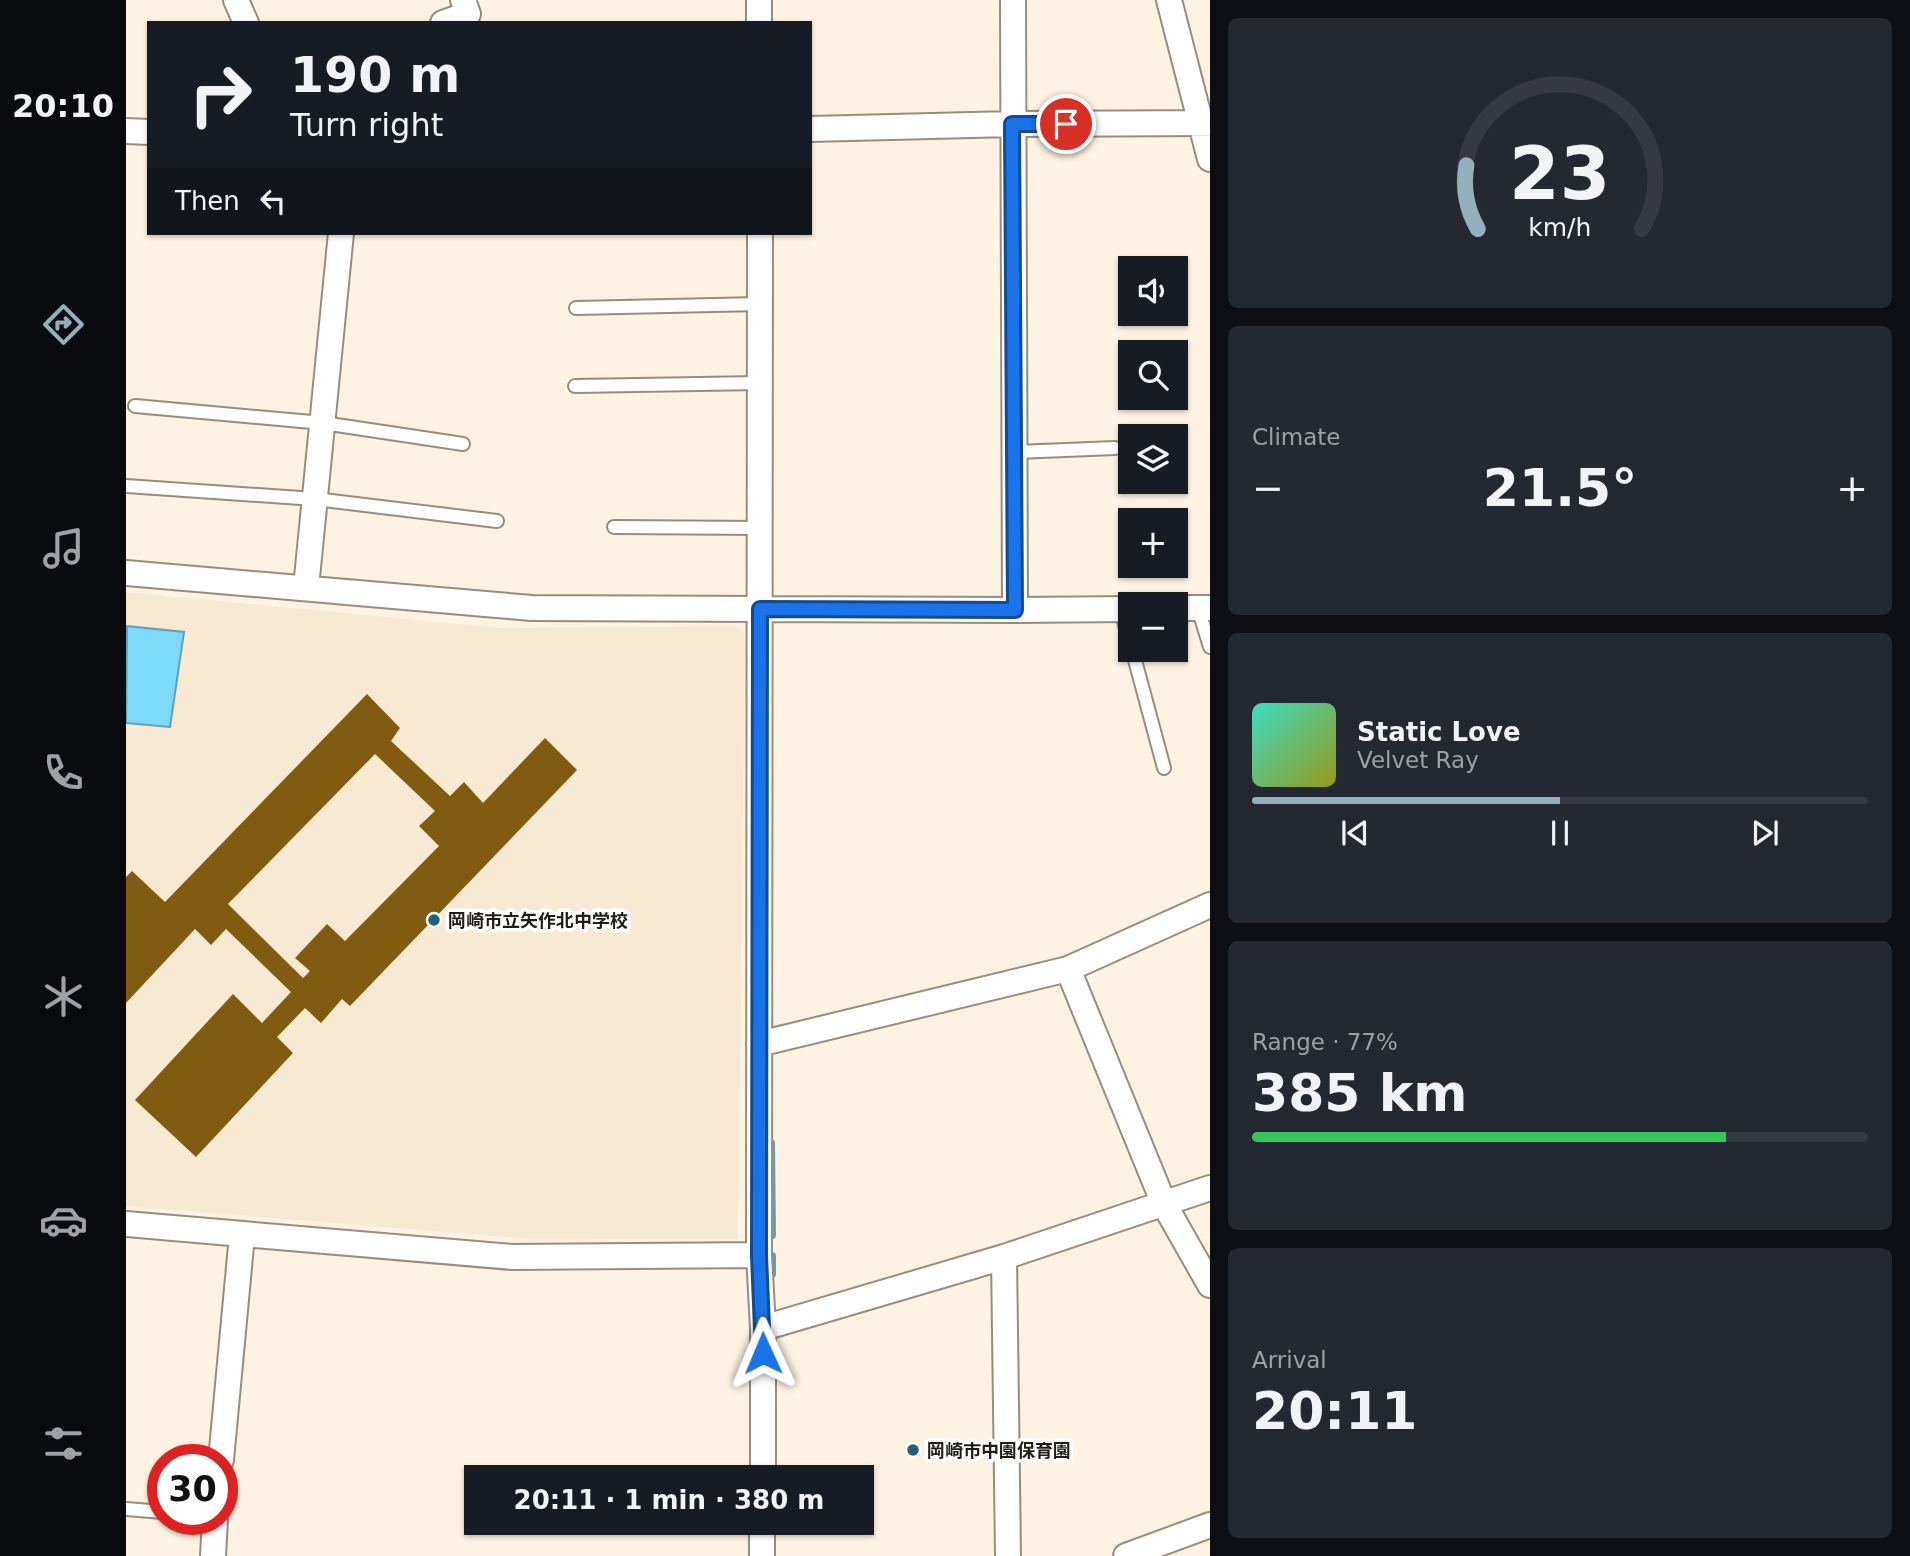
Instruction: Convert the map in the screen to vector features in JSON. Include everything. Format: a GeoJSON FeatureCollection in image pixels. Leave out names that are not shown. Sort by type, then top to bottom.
{"type":"FeatureCollection","features":[{"type":"Feature","properties":{"kind":"street"},"geometry":{"type":"LineString","coordinates":[[236,0],[245,21]]}},
{"type":"Feature","properties":{"kind":"street"},"geometry":{"type":"LineString","coordinates":[[449,21],[468,14],[463,0]]}},
{"type":"Feature","properties":{"kind":"street"},"geometry":{"type":"LineString","coordinates":[[759,0],[759,21]]}},
{"type":"Feature","properties":{"kind":"street"},"geometry":{"type":"LineString","coordinates":[[1013,0],[1015,610]]}},
{"type":"Feature","properties":{"kind":"street"},"geometry":{"type":"LineString","coordinates":[[1169,0],[1206,123],[1210,159]]}},
{"type":"Feature","properties":{"kind":"street"},"geometry":{"type":"LineString","coordinates":[[812,129],[1206,123]]}},
{"type":"Feature","properties":{"kind":"street"},"geometry":{"type":"LineString","coordinates":[[126,131],[147,132]]}},
{"type":"Feature","properties":{"kind":"street"},"geometry":{"type":"LineString","coordinates":[[306,588],[341,235]]}},
{"type":"Feature","properties":{"kind":"street"},"geometry":{"type":"LineString","coordinates":[[760,235],[759,1255],[763,1328],[762,1465]]}},
{"type":"Feature","properties":{"kind":"street"},"geometry":{"type":"LineString","coordinates":[[126,573],[532,608],[1118,609]]}},
{"type":"Feature","properties":{"kind":"street"},"geometry":{"type":"LineString","coordinates":[[759,1044],[1068,969],[1210,905]]}},
{"type":"Feature","properties":{"kind":"street"},"geometry":{"type":"LineString","coordinates":[[1068,969],[1164,1204],[1210,1285]]}},
{"type":"Feature","properties":{"kind":"street"},"geometry":{"type":"LineString","coordinates":[[763,1328],[1004,1257],[1210,1188]]}},
{"type":"Feature","properties":{"kind":"street"},"geometry":{"type":"LineString","coordinates":[[126,1224],[512,1257],[759,1255]]}},
{"type":"Feature","properties":{"kind":"street"},"geometry":{"type":"LineString","coordinates":[[222,1444],[242,1235]]}},
{"type":"Feature","properties":{"kind":"street"},"geometry":{"type":"LineString","coordinates":[[1004,1257],[1008,1556]]}},
{"type":"Feature","properties":{"kind":"street"},"geometry":{"type":"LineString","coordinates":[[1126,1556],[1210,1525]]}},
{"type":"Feature","properties":{"kind":"street"},"geometry":{"type":"LineString","coordinates":[[213,1556],[214,1535]]}},
{"type":"Feature","properties":{"kind":"street"},"geometry":{"type":"LineString","coordinates":[[762,1535],[762,1556]]}},
{"type":"Feature","properties":{"kind":"lane"},"geometry":{"type":"LineString","coordinates":[[576,307],[760,304]]}},
{"type":"Feature","properties":{"kind":"lane"},"geometry":{"type":"LineString","coordinates":[[575,386],[760,383]]}},
{"type":"Feature","properties":{"kind":"lane"},"geometry":{"type":"LineString","coordinates":[[135,406],[323,423],[463,444]]}},
{"type":"Feature","properties":{"kind":"lane"},"geometry":{"type":"LineString","coordinates":[[1014,452],[1115,448]]}},
{"type":"Feature","properties":{"kind":"lane"},"geometry":{"type":"LineString","coordinates":[[126,486],[315,499],[497,521]]}},
{"type":"Feature","properties":{"kind":"lane"},"geometry":{"type":"LineString","coordinates":[[614,527],[760,528]]}},
{"type":"Feature","properties":{"kind":"lane"},"geometry":{"type":"LineString","coordinates":[[1195,608],[1210,647]]}},
{"type":"Feature","properties":{"kind":"lane"},"geometry":{"type":"LineString","coordinates":[[1135,662],[1164,768]]}},
{"type":"Feature","properties":{"kind":"lane"},"geometry":{"type":"LineString","coordinates":[[126,1509],[147,1511]]}},
{"type":"Feature","properties":{"kind":"shaded area","name":"岡崎市立矢作北中学校"},"geometry":{"type":"Polygon","coordinates":[[[126,592],[501,628],[736,626],[745,634],[738,1239],[531,1239],[126,1206],[126,592]]]}},
{"type":"Feature","properties":{"kind":"water"},"geometry":{"type":"Polygon","coordinates":[[[127,626],[184,632],[170,727],[126,723],[127,626]]]}},
{"type":"Feature","properties":{"kind":"building"},"geometry":{"type":"Polygon","coordinates":[[[367,694],[400,728],[391,741],[450,796],[464,782],[483,803],[545,738],[577,770],[350,1006],[342,999],[321,1023],[305,1008],[277,1037],[293,1053],[196,1157],[135,1100],[233,994],[262,1023],[291,992],[226,929],[211,945],[195,929],[126,1003],[126,877],[132,871],[165,902],[367,694]],[[375,754],[228,904],[303,978],[310,971],[295,958],[327,924],[345,941],[439,846],[419,826],[435,811],[375,754]]]}},
{"type":"Feature","properties":{"kind":"waterway"},"geometry":{"type":"LineString","coordinates":[[771,1143],[772,1235]]}},
{"type":"Feature","properties":{"kind":"waterway"},"geometry":{"type":"LineString","coordinates":[[772,1256],[772,1274]]}},
{"type":"Feature","properties":{"kind":"place","name":"岡崎市立矢作北中学校"},"geometry":{"type":"Point","coordinates":[434,920]}},
{"type":"Feature","properties":{"kind":"place","name":"岡崎市中園保育園"},"geometry":{"type":"Point","coordinates":[913,1450]}},
{"type":"Feature","properties":{"kind":"route"},"geometry":{"type":"LineString","coordinates":[[763,1353],[759,1255],[760,609],[1015,610],[1012,124],[1066,124]]}}]}
